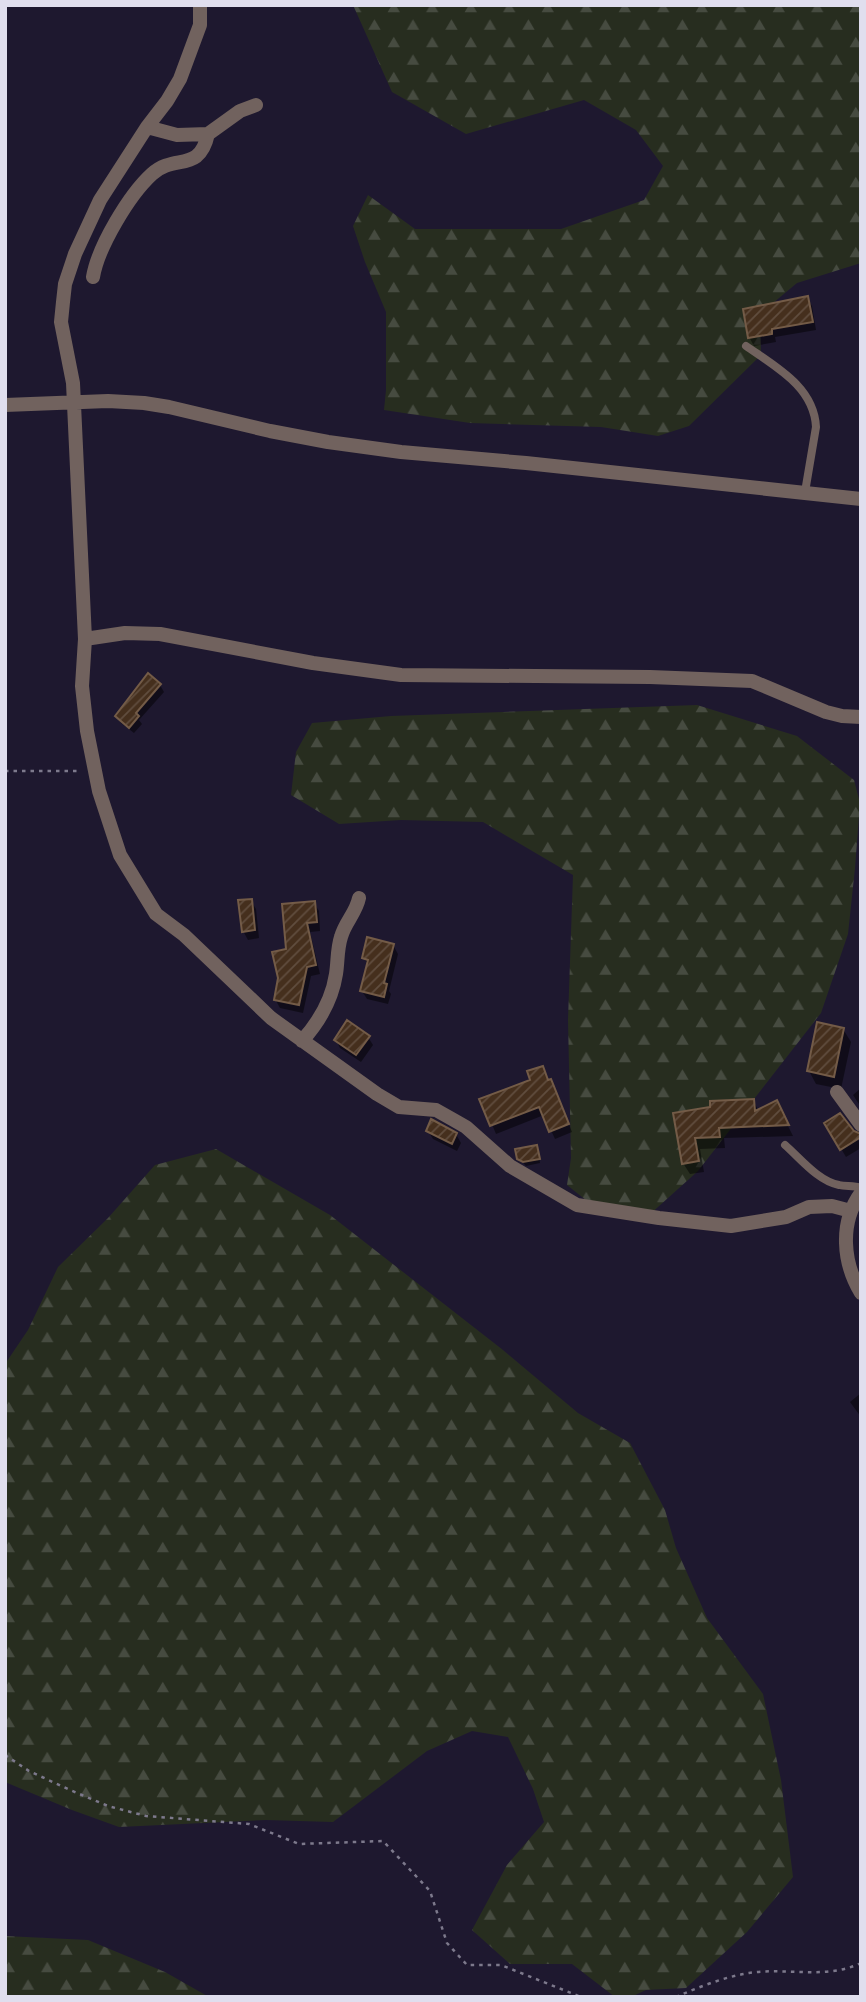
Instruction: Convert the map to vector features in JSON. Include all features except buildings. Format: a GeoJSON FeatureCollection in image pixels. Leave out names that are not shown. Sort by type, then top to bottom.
{"type":"FeatureCollection","features":[{"type":"Feature","properties":{"kind":"street"},"geometry":{"type":"LineString","coordinates":[[200,5],[200,25],[180,79],[100,200],[84,231],[65,284],[61,322],[73,383],[85,639],[82,686],[99,790],[120,855],[156,914],[184,935],[271,1018],[400,1107],[436,1110],[466,1127],[510,1166],[577,1205],[731,1226],[786,1217],[809,1207],[832,1206],[851,1211]]}},
{"type":"Feature","properties":{"kind":"street"},"geometry":{"type":"LineString","coordinates":[[147,127],[177,135],[208,134],[240,111],[256,104]]}},
{"type":"Feature","properties":{"kind":"street"},"geometry":{"type":"LineString","coordinates":[[93,277],[95,266],[124,208],[139,188],[164,165],[194,159],[205,149],[208,134]]}},
{"type":"Feature","properties":{"kind":"street"},"geometry":{"type":"LineString","coordinates":[[5,405],[108,401],[169,407],[270,431],[401,452],[861,499]]}},
{"type":"Feature","properties":{"kind":"street"},"geometry":{"type":"LineString","coordinates":[[85,639],[125,633],[160,634],[313,663],[401,675],[650,677],[751,681],[826,712],[861,717]]}},
{"type":"Feature","properties":{"kind":"street"},"geometry":{"type":"LineString","coordinates":[[302,1041],[317,1024],[330,996],[341,935],[356,911],[359,898]]}},
{"type":"Feature","properties":{"kind":"street"},"geometry":{"type":"LineString","coordinates":[[836,1092],[861,1125]]}},
{"type":"Feature","properties":{"kind":"street"},"geometry":{"type":"LineString","coordinates":[[861,1190],[847,1226],[846,1247],[852,1277],[861,1293]]}},
{"type":"Feature","properties":{"kind":"lane"},"geometry":{"type":"LineString","coordinates":[[746,346],[807,395],[816,417],[805,492]]}},
{"type":"Feature","properties":{"kind":"lane"},"geometry":{"type":"LineString","coordinates":[[785,1144],[823,1177],[838,1185],[853,1185],[861,1190]]}},
{"type":"Feature","properties":{"kind":"path"},"geometry":{"type":"LineString","coordinates":[[5,771],[77,772],[94,766]]}},
{"type":"Feature","properties":{"kind":"path"},"geometry":{"type":"LineString","coordinates":[[5,1755],[29,1771],[108,1806],[146,1815],[249,1824],[299,1844],[383,1841],[430,1891],[447,1943],[467,1965],[500,1965],[581,1997]]}},
{"type":"Feature","properties":{"kind":"path"},"geometry":{"type":"LineString","coordinates":[[676,1997],[749,1973],[844,1971],[861,1963]]}},
{"type":"Feature","properties":{"kind":"green space"},"geometry":{"type":"Polygon","coordinates":[[[353,5],[861,5],[861,263],[797,283],[760,314],[761,355],[689,426],[658,436],[601,427],[470,423],[384,410],[386,312],[353,226],[368,195],[415,229],[561,229],[644,200],[663,166],[636,130],[584,100],[466,134],[392,92],[353,5]]]}},
{"type":"Feature","properties":{"kind":"green space"},"geometry":{"type":"Polygon","coordinates":[[[697,705],[797,736],[854,780],[860,803],[855,868],[848,934],[821,1013],[698,1171],[648,1216],[592,1205],[567,1185],[571,1158],[568,1020],[573,875],[483,822],[401,820],[339,824],[291,795],[296,752],[312,723],[391,716],[697,705]]]}},
{"type":"Feature","properties":{"kind":"green space"},"geometry":{"type":"Polygon","coordinates":[[[216,1149],[330,1215],[503,1350],[578,1413],[630,1443],[665,1510],[676,1548],[707,1618],[763,1694],[781,1780],[793,1877],[747,1932],[686,1988],[646,1990],[631,1997],[615,1997],[572,1964],[510,1964],[472,1930],[507,1865],[544,1822],[533,1789],[508,1737],[472,1731],[427,1751],[333,1822],[266,1820],[119,1827],[5,1782],[5,1364],[28,1330],[58,1267],[108,1218],[155,1165],[216,1149]]]}},
{"type":"Feature","properties":{"kind":"green space"},"geometry":{"type":"Polygon","coordinates":[[[5,1936],[88,1940],[165,1972],[209,1997],[5,1997],[5,1936]]]}}]}
